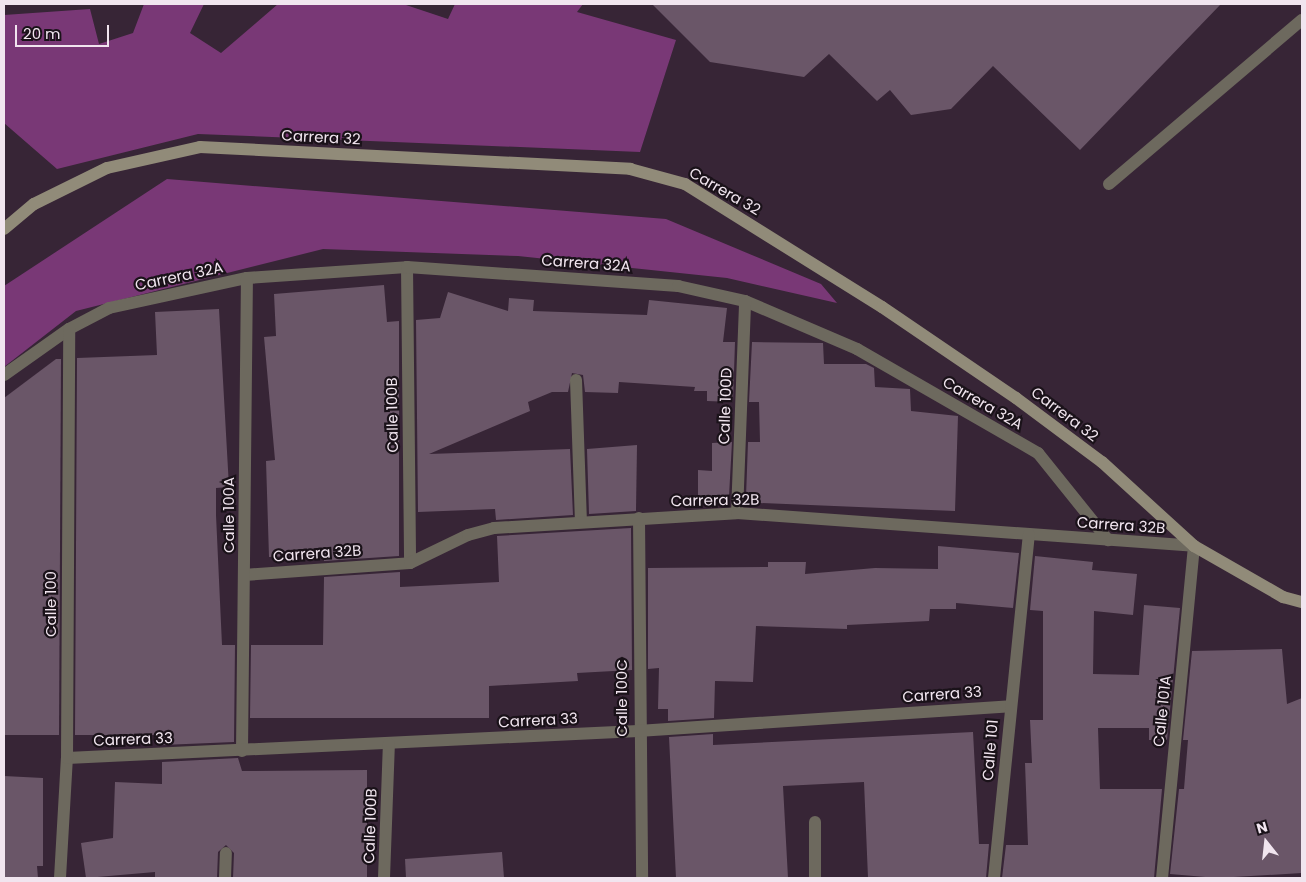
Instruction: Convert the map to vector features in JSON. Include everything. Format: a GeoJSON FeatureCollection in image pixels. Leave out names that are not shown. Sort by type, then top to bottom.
{"type":"FeatureCollection","features":[{"type":"Feature","properties":{"kind":"main road","name":"Carrera 32"},"geometry":{"type":"LineString","coordinates":[[4,229],[34,204],[107,168],[200,147],[630,169],[685,184],[882,306],[1016,398],[1102,462],[1194,546],[1283,597],[1302,602]]}},
{"type":"Feature","properties":{"kind":"street"},"geometry":{"type":"LineString","coordinates":[[1109,184],[1302,20]]}},
{"type":"Feature","properties":{"kind":"street","name":"Carrera 32A"},"geometry":{"type":"LineString","coordinates":[[4,375],[69,329],[109,308],[247,278],[407,267],[678,286],[745,301],[857,349],[1038,453],[1108,540]]}},
{"type":"Feature","properties":{"kind":"street","name":"Calle 100B"},"geometry":{"type":"LineString","coordinates":[[407,267],[410,563]]}},
{"type":"Feature","properties":{"kind":"street","name":"Calle 100A"},"geometry":{"type":"LineString","coordinates":[[242,751],[247,278]]}},
{"type":"Feature","properties":{"kind":"street","name":"Calle 100D"},"geometry":{"type":"LineString","coordinates":[[737,513],[745,301]]}},
{"type":"Feature","properties":{"kind":"street","name":"Calle 100"},"geometry":{"type":"LineString","coordinates":[[60,878],[66,758],[69,329]]}},
{"type":"Feature","properties":{"kind":"street"},"geometry":{"type":"LineString","coordinates":[[576,380],[581,521]]}},
{"type":"Feature","properties":{"kind":"street","name":"Carrera 32B"},"geometry":{"type":"LineString","coordinates":[[244,575],[410,563],[468,534],[494,528],[581,521],[737,513],[1194,546]]}},
{"type":"Feature","properties":{"kind":"street","name":"Calle 100C"},"geometry":{"type":"LineString","coordinates":[[639,518],[638,731],[642,878]]}},
{"type":"Feature","properties":{"kind":"street","name":"Calle 101"},"geometry":{"type":"LineString","coordinates":[[994,878],[1010,706],[1029,535]]}},
{"type":"Feature","properties":{"kind":"street","name":"Calle 101A"},"geometry":{"type":"LineString","coordinates":[[1162,878],[1194,546]]}},
{"type":"Feature","properties":{"kind":"street","name":"Carrera 33"},"geometry":{"type":"LineString","coordinates":[[66,758],[638,731],[1010,706]]}},
{"type":"Feature","properties":{"kind":"street","name":"Calle 100B"},"geometry":{"type":"LineString","coordinates":[[384,878],[390,744]]}},
{"type":"Feature","properties":{"kind":"street"},"geometry":{"type":"LineString","coordinates":[[815,822],[815,878]]}},
{"type":"Feature","properties":{"kind":"street"},"geometry":{"type":"LineString","coordinates":[[225,878],[226,853]]}},
{"type":"Feature","properties":{"kind":"shaded area"},"geometry":{"type":"Polygon","coordinates":[[[144,4],[204,4],[190,33],[221,53],[278,4],[403,4],[448,19],[455,4],[583,4],[577,12],[676,40],[640,152],[198,134],[57,169],[4,123],[4,15],[90,9],[99,44],[133,33],[144,4]]]}},
{"type":"Feature","properties":{"kind":"shaded area"},"geometry":{"type":"Polygon","coordinates":[[[167,179],[666,219],[821,284],[837,303],[727,278],[518,256],[323,249],[76,311],[4,367],[4,286],[167,179]]]}},
{"type":"Feature","properties":{"kind":"building"},"geometry":{"type":"Polygon","coordinates":[[[652,4],[1221,4],[1080,150],[993,66],[951,109],[911,115],[890,90],[877,101],[829,54],[804,77],[710,62],[652,4]]]}},
{"type":"Feature","properties":{"kind":"building"},"geometry":{"type":"Polygon","coordinates":[[[384,285],[387,322],[399,321],[399,556],[324,561],[324,554],[269,557],[266,461],[275,460],[264,337],[276,336],[274,294],[384,285]]]}},
{"type":"Feature","properties":{"kind":"building"},"geometry":{"type":"Polygon","coordinates":[[[448,292],[508,311],[509,298],[534,300],[533,311],[647,315],[649,300],[727,308],[723,342],[735,342],[733,402],[707,401],[707,391],[694,391],[695,387],[619,382],[618,393],[585,392],[583,375],[572,373],[568,392],[552,392],[528,402],[530,411],[429,454],[570,449],[573,515],[496,520],[495,509],[418,512],[416,320],[440,318],[448,292]]]}},
{"type":"Feature","properties":{"kind":"building"},"geometry":{"type":"Polygon","coordinates":[[[219,309],[229,487],[216,488],[216,515],[222,645],[235,645],[234,742],[162,745],[162,735],[75,735],[77,358],[157,355],[155,312],[219,309]]]}},
{"type":"Feature","properties":{"kind":"building"},"geometry":{"type":"Polygon","coordinates":[[[752,342],[823,343],[824,364],[866,364],[874,368],[875,387],[910,389],[911,411],[958,416],[955,511],[759,503],[759,497],[746,497],[748,442],[760,442],[759,402],[749,402],[752,342]]]}},
{"type":"Feature","properties":{"kind":"building"},"geometry":{"type":"Polygon","coordinates":[[[56,359],[61,359],[59,735],[4,735],[4,398],[56,359]]]}},
{"type":"Feature","properties":{"kind":"building"},"geometry":{"type":"Polygon","coordinates":[[[732,442],[729,496],[698,496],[698,470],[712,471],[712,443],[732,442]]]}},
{"type":"Feature","properties":{"kind":"building"},"geometry":{"type":"Polygon","coordinates":[[[637,445],[636,511],[589,514],[587,449],[637,445]]]}},
{"type":"Feature","properties":{"kind":"building"},"geometry":{"type":"Polygon","coordinates":[[[631,528],[632,670],[577,673],[578,681],[489,686],[489,718],[250,718],[251,645],[323,645],[324,577],[400,572],[400,587],[499,582],[497,536],[631,528]]]}},
{"type":"Feature","properties":{"kind":"building"},"geometry":{"type":"Polygon","coordinates":[[[938,546],[1019,553],[1013,608],[956,603],[956,609],[930,609],[929,621],[847,625],[847,629],[756,626],[753,682],[715,681],[714,718],[668,721],[668,709],[658,709],[659,668],[648,669],[648,568],[768,567],[768,562],[806,562],[805,574],[875,568],[938,569],[938,546]]]}},
{"type":"Feature","properties":{"kind":"building"},"geometry":{"type":"Polygon","coordinates":[[[1035,556],[1093,562],[1092,570],[1137,574],[1133,615],[1094,611],[1093,674],[1139,675],[1144,605],[1180,608],[1167,740],[1149,740],[1149,728],[1098,728],[1100,789],[1162,789],[1154,878],[1002,878],[1006,845],[1028,845],[1025,763],[1032,763],[1030,720],[1043,720],[1043,611],[1030,610],[1035,556]]]}},
{"type":"Feature","properties":{"kind":"building"},"geometry":{"type":"Polygon","coordinates":[[[1282,649],[1287,704],[1302,698],[1302,873],[1217,878],[1170,874],[1179,789],[1184,789],[1188,740],[1183,740],[1192,651],[1282,649]]]}},
{"type":"Feature","properties":{"kind":"building"},"geometry":{"type":"Polygon","coordinates":[[[973,732],[979,844],[989,844],[986,878],[868,878],[864,782],[783,786],[788,878],[676,878],[669,737],[713,734],[713,745],[973,732]]]}},
{"type":"Feature","properties":{"kind":"building"},"geometry":{"type":"Polygon","coordinates":[[[238,758],[242,771],[367,770],[367,878],[233,878],[234,853],[226,845],[218,852],[217,878],[155,878],[155,872],[86,878],[81,843],[113,838],[115,782],[162,784],[162,762],[238,758]]]}},
{"type":"Feature","properties":{"kind":"building"},"geometry":{"type":"Polygon","coordinates":[[[4,776],[43,778],[43,866],[37,866],[38,878],[4,878],[4,776]]]}},
{"type":"Feature","properties":{"kind":"building"},"geometry":{"type":"Polygon","coordinates":[[[502,852],[504,878],[406,878],[405,859],[502,852]]]}}]}
